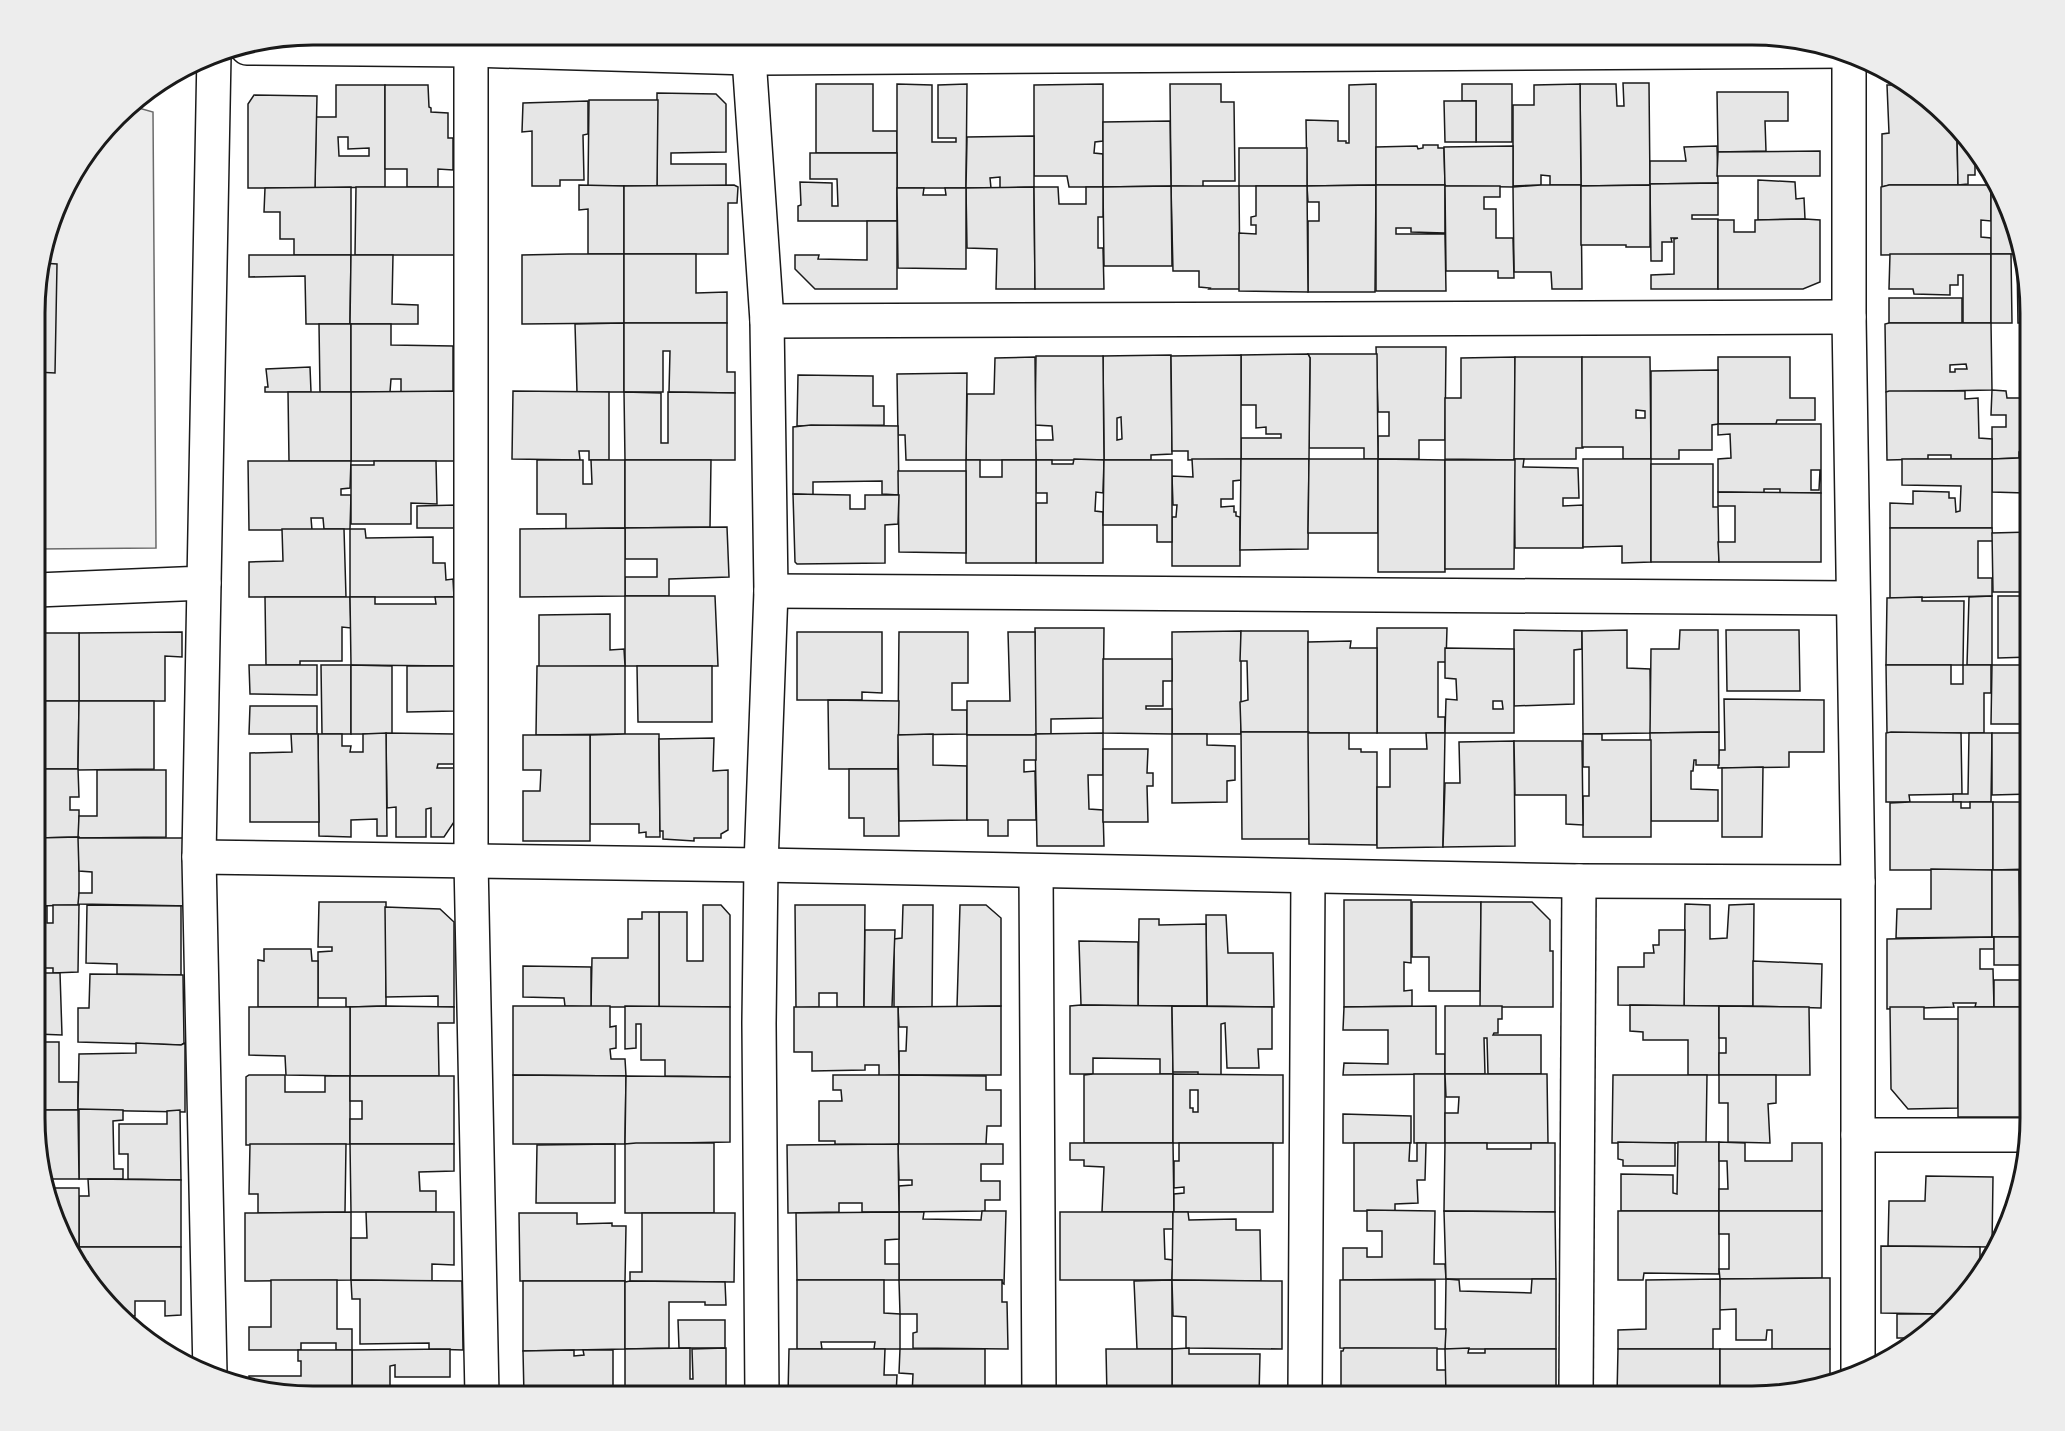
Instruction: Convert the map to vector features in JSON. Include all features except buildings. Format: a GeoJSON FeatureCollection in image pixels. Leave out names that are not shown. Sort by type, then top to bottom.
{"type":"FeatureCollection","features":[{"type":"Feature","properties":{"kind":"street"},"geometry":{"type":"LineString","coordinates":[[271,48],[471,50],[749,58],[1051,46],[1811,52]]}},
{"type":"Feature","properties":{"kind":"street"},"geometry":{"type":"LineString","coordinates":[[471,50],[471,861],[482,1386]]}},
{"type":"Feature","properties":{"kind":"street"},"geometry":{"type":"LineString","coordinates":[[749,58],[766,321],[771,591],[761,865],[759,1023],[762,1386]]}},
{"type":"Feature","properties":{"kind":"street"},"geometry":{"type":"LineString","coordinates":[[1847,62],[1858,882],[1858,1364]]}},
{"type":"Feature","properties":{"kind":"street"},"geometry":{"type":"LineString","coordinates":[[210,1365],[199,857],[214,64]]}},
{"type":"Feature","properties":{"kind":"street"},"geometry":{"type":"LineString","coordinates":[[766,321],[1849,317]]}},
{"type":"Feature","properties":{"kind":"street"},"geometry":{"type":"LineString","coordinates":[[45,590],[204,584]]}},
{"type":"Feature","properties":{"kind":"street"},"geometry":{"type":"LineString","coordinates":[[771,591],[1853,598]]}},
{"type":"Feature","properties":{"kind":"street"},"geometry":{"type":"LineString","coordinates":[[199,857],[1579,881],[1858,882]]}},
{"type":"Feature","properties":{"kind":"street"},"geometry":{"type":"LineString","coordinates":[[1036,872],[1039,1386]]}},
{"type":"Feature","properties":{"kind":"street"},"geometry":{"type":"LineString","coordinates":[[1305,1386],[1308,876]]}},
{"type":"Feature","properties":{"kind":"street"},"geometry":{"type":"LineString","coordinates":[[1576,1386],[1579,881]]}},
{"type":"Feature","properties":{"kind":"street"},"geometry":{"type":"LineString","coordinates":[[1858,1135],[2019,1135]]}},
{"type":"Feature","properties":{"kind":"shaded area"},"geometry":{"type":"Polygon","coordinates":[[[140,108],[153,112],[156,548],[45,549],[45,313],[50,261],[65,211],[81,179],[100,150],[140,108]]]}}]}
